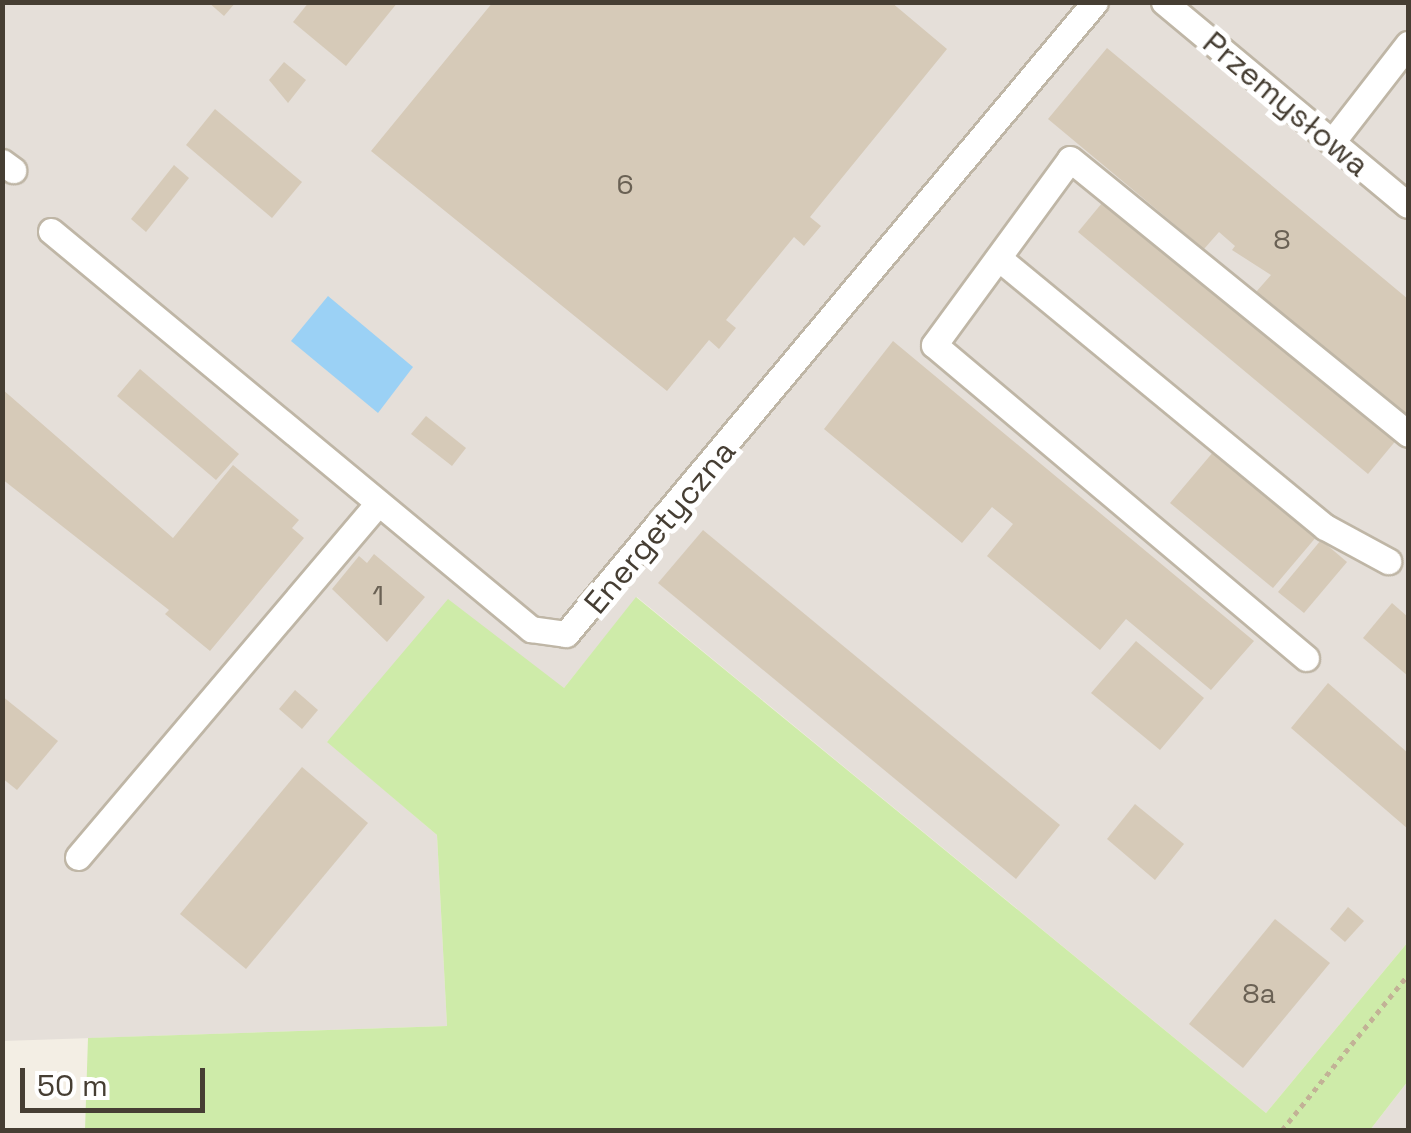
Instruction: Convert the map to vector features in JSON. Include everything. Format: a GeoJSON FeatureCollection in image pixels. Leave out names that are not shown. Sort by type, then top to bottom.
{"type":"FeatureCollection","features":[{"type":"Feature","properties":{"kind":"street","name":"Energetyczna"},"geometry":{"type":"LineString","coordinates":[[50,231],[531,629],[566,634],[1095,2]]}},
{"type":"Feature","properties":{"kind":"street","name":"Przemysłowa"},"geometry":{"type":"LineString","coordinates":[[1164,2],[1408,205]]}},
{"type":"Feature","properties":{"kind":"street"},"geometry":{"type":"LineString","coordinates":[[1332,142],[1408,44]]}},
{"type":"Feature","properties":{"kind":"street"},"geometry":{"type":"LineString","coordinates":[[1306,658],[934,345],[1001,260],[1061,166],[1070,159],[1081,163],[1408,434]]}},
{"type":"Feature","properties":{"kind":"street"},"geometry":{"type":"LineString","coordinates":[[1001,260],[1325,528],[1388,560]]}},
{"type":"Feature","properties":{"kind":"street"},"geometry":{"type":"LineString","coordinates":[[78,858],[378,502]]}},
{"type":"Feature","properties":{"kind":"path"},"geometry":{"type":"LineString","coordinates":[[1282,1130],[1408,976]]}},
{"type":"Feature","properties":{"kind":"shaded area"},"geometry":{"type":"Polygon","coordinates":[[[2,3],[1408,3],[1408,942],[1266,1113],[637,597],[564,688],[327,741],[437,835],[447,1026],[3,1041],[2,3]]]}},
{"type":"Feature","properties":{"kind":"shaded area"},"geometry":{"type":"Polygon","coordinates":[[[1408,1081],[1408,1130],[1370,1130],[1408,1081]]]}},
{"type":"Feature","properties":{"kind":"green space"},"geometry":{"type":"Polygon","coordinates":[[[636,597],[1266,1113],[1408,942],[1408,1081],[1370,1130],[85,1130],[88,1038],[447,1026],[437,835],[327,742],[448,599],[564,688],[636,597]]]}},
{"type":"Feature","properties":{"kind":"water"},"geometry":{"type":"Polygon","coordinates":[[[328,296],[413,367],[378,413],[291,341],[328,296]]]}},
{"type":"Feature","properties":{"kind":"building"},"geometry":{"type":"Polygon","coordinates":[[[208,2],[236,2],[224,16],[208,2]]]}},
{"type":"Feature","properties":{"kind":"building"},"geometry":{"type":"Polygon","coordinates":[[[309,2],[398,2],[346,66],[293,22],[309,2]]]}},
{"type":"Feature","properties":{"kind":"building"},"geometry":{"type":"Polygon","coordinates":[[[493,2],[891,2],[947,49],[810,217],[821,226],[804,246],[794,237],[726,320],[736,328],[719,349],[709,340],[667,391],[371,151],[493,2]]]}},
{"type":"Feature","properties":{"kind":"building"},"geometry":{"type":"Polygon","coordinates":[[[1107,48],[1408,299],[1408,419],[1256,292],[1271,275],[1232,250],[1235,246],[1219,232],[1204,249],[1048,119],[1107,48]]]}},
{"type":"Feature","properties":{"kind":"building"},"geometry":{"type":"Polygon","coordinates":[[[284,62],[306,80],[288,103],[269,80],[284,62]]]}},
{"type":"Feature","properties":{"kind":"building"},"geometry":{"type":"Polygon","coordinates":[[[215,109],[302,182],[272,218],[186,145],[215,109]]]}},
{"type":"Feature","properties":{"kind":"building"},"geometry":{"type":"Polygon","coordinates":[[[174,165],[189,178],[146,232],[131,219],[174,165]]]}},
{"type":"Feature","properties":{"kind":"building"},"geometry":{"type":"Polygon","coordinates":[[[1107,197],[1398,438],[1368,474],[1078,232],[1107,197]]]}},
{"type":"Feature","properties":{"kind":"building"},"geometry":{"type":"Polygon","coordinates":[[[893,341],[1254,641],[1211,690],[1126,619],[1100,650],[987,556],[1013,524],[992,507],[962,543],[824,429],[893,341]]]}},
{"type":"Feature","properties":{"kind":"building"},"geometry":{"type":"Polygon","coordinates":[[[140,369],[239,454],[216,480],[117,396],[140,369]]]}},
{"type":"Feature","properties":{"kind":"building"},"geometry":{"type":"Polygon","coordinates":[[[2,389],[173,538],[233,465],[299,520],[292,528],[304,538],[210,651],[165,614],[169,610],[2,479],[2,389]]]}},
{"type":"Feature","properties":{"kind":"building"},"geometry":{"type":"Polygon","coordinates":[[[426,416],[466,448],[452,466],[411,434],[426,416]]]}},
{"type":"Feature","properties":{"kind":"building"},"geometry":{"type":"Polygon","coordinates":[[[1214,451],[1317,536],[1273,588],[1170,503],[1214,451]]]}},
{"type":"Feature","properties":{"kind":"building"},"geometry":{"type":"Polygon","coordinates":[[[703,530],[1060,825],[1016,879],[658,583],[703,530]]]}},
{"type":"Feature","properties":{"kind":"building"},"geometry":{"type":"Polygon","coordinates":[[[1321,540],[1347,562],[1304,613],[1278,592],[1321,540]]]}},
{"type":"Feature","properties":{"kind":"building"},"geometry":{"type":"Polygon","coordinates":[[[374,554],[425,597],[387,642],[332,589],[359,556],[367,563],[374,554]]]}},
{"type":"Feature","properties":{"kind":"building"},"geometry":{"type":"Polygon","coordinates":[[[1392,603],[1408,617],[1408,676],[1363,638],[1392,603]]]}},
{"type":"Feature","properties":{"kind":"building"},"geometry":{"type":"Polygon","coordinates":[[[1136,641],[1204,698],[1160,750],[1091,693],[1136,641]]]}},
{"type":"Feature","properties":{"kind":"building"},"geometry":{"type":"Polygon","coordinates":[[[1328,683],[1408,753],[1408,829],[1291,728],[1328,683]]]}},
{"type":"Feature","properties":{"kind":"building"},"geometry":{"type":"Polygon","coordinates":[[[295,690],[318,710],[302,729],[279,709],[295,690]]]}},
{"type":"Feature","properties":{"kind":"building"},"geometry":{"type":"Polygon","coordinates":[[[2,696],[58,741],[17,790],[2,778],[2,696]]]}},
{"type":"Feature","properties":{"kind":"building"},"geometry":{"type":"Polygon","coordinates":[[[302,767],[368,823],[246,969],[180,914],[302,767]]]}},
{"type":"Feature","properties":{"kind":"building"},"geometry":{"type":"Polygon","coordinates":[[[1135,804],[1184,844],[1155,880],[1107,839],[1135,804]]]}},
{"type":"Feature","properties":{"kind":"building"},"geometry":{"type":"Polygon","coordinates":[[[1348,907],[1364,921],[1345,942],[1330,929],[1348,907]]]}},
{"type":"Feature","properties":{"kind":"building"},"geometry":{"type":"Polygon","coordinates":[[[1275,919],[1330,963],[1243,1068],[1189,1024],[1275,919]]]}}]}
